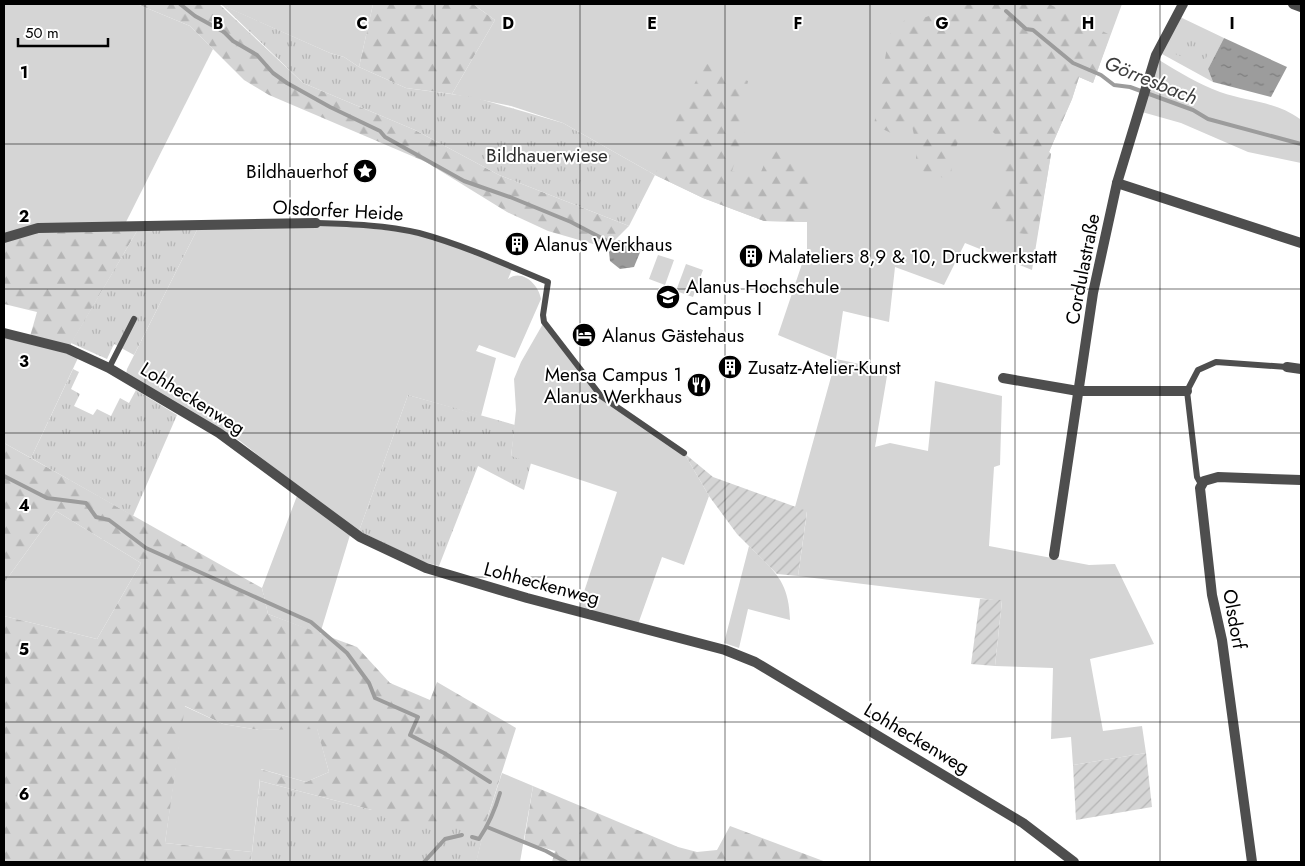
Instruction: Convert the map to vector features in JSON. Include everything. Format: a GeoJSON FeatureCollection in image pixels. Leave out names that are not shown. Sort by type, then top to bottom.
{"type":"FeatureCollection","features":[{"type":"Feature","properties":{"kind":"street","name":"Cordulastraße"},"geometry":{"type":"LineString","coordinates":[[1054,555],[1093,293],[1116,183],[1156,54],[1184,4]]}},
{"type":"Feature","properties":{"kind":"street"},"geometry":{"type":"LineString","coordinates":[[1293,4],[1301,7]]}},
{"type":"Feature","properties":{"kind":"street"},"geometry":{"type":"LineString","coordinates":[[1116,183],[1301,243]]}},
{"type":"Feature","properties":{"kind":"street","name":"Olsdorfer Heide"},"geometry":{"type":"LineString","coordinates":[[4,238],[38,228],[316,223]]}},
{"type":"Feature","properties":{"kind":"street","name":"Lohheckenweg"},"geometry":{"type":"LineString","coordinates":[[4,333],[68,350],[109,368],[219,433],[349,529],[371,542],[437,572],[725,650],[748,658],[1008,814],[1074,862]]}},
{"type":"Feature","properties":{"kind":"street"},"geometry":{"type":"LineString","coordinates":[[1287,367],[1301,368]]}},
{"type":"Feature","properties":{"kind":"street"},"geometry":{"type":"LineString","coordinates":[[1004,378],[1078,391],[1187,394]]}},
{"type":"Feature","properties":{"kind":"street"},"geometry":{"type":"LineString","coordinates":[[1201,484],[1208,479],[1218,477],[1301,480]]}},
{"type":"Feature","properties":{"kind":"street","name":"Olsdorf"},"geometry":{"type":"LineString","coordinates":[[1201,484],[1200,492],[1212,595],[1222,640],[1252,862]]}},
{"type":"Feature","properties":{"kind":"lane","name":"Olsdorfer Heide"},"geometry":{"type":"LineString","coordinates":[[316,223],[374,226],[417,232],[478,252],[548,282],[542,315],[544,322],[595,390],[608,402],[684,454]]}},
{"type":"Feature","properties":{"kind":"lane"},"geometry":{"type":"LineString","coordinates":[[109,368],[134,319]]}},
{"type":"Feature","properties":{"kind":"lane"},"geometry":{"type":"LineString","coordinates":[[1201,484],[1197,477],[1187,394],[1193,376],[1198,370],[1216,362],[1287,367]]}},
{"type":"Feature","properties":{"kind":"green space"},"geometry":{"type":"Polygon","coordinates":[[[4,4],[137,4],[190,26],[213,49],[124,226],[4,238],[4,4]]]}},
{"type":"Feature","properties":{"kind":"green space"},"geometry":{"type":"Polygon","coordinates":[[[137,4],[219,4],[303,83],[415,130],[499,175],[629,226],[607,248],[548,231],[507,212],[426,162],[269,95],[244,80],[190,26],[137,4]]]}},
{"type":"Feature","properties":{"kind":"green space"},"geometry":{"type":"Polygon","coordinates":[[[219,4],[373,4],[359,67],[344,57],[330,53],[219,4]]]}},
{"type":"Feature","properties":{"kind":"green space"},"geometry":{"type":"Polygon","coordinates":[[[373,4],[473,4],[495,20],[452,94],[406,88],[359,67],[373,4]]]}},
{"type":"Feature","properties":{"kind":"green space"},"geometry":{"type":"Polygon","coordinates":[[[473,4],[1122,4],[1093,83],[1079,77],[1072,99],[1049,152],[1051,154],[1032,270],[965,243],[944,285],[895,267],[889,322],[843,311],[836,359],[778,335],[807,249],[807,222],[764,221],[703,198],[655,175],[563,123],[511,106],[452,94],[495,20],[473,4]]]}},
{"type":"Feature","properties":{"kind":"green space"},"geometry":{"type":"Polygon","coordinates":[[[962,4],[1049,4],[1110,35],[1093,83],[1079,77],[1072,99],[1049,152],[1051,154],[1037,236],[1012,232],[984,215],[1002,183],[1008,155],[998,137],[985,124],[965,124],[955,150],[950,179],[926,174],[916,163],[916,144],[912,126],[900,127],[891,133],[874,125],[889,35],[905,20],[926,17],[962,4]]]}},
{"type":"Feature","properties":{"kind":"green space","name":"Bildhauerwiese"},"geometry":{"type":"Polygon","coordinates":[[[222,5],[330,53],[344,57],[359,67],[406,88],[473,97],[563,123],[655,175],[629,226],[499,175],[415,130],[303,83],[222,5]]]}},
{"type":"Feature","properties":{"kind":"green space"},"geometry":{"type":"Polygon","coordinates":[[[1180,17],[1224,38],[1208,69],[1213,82],[1162,54],[1180,17]]]}},
{"type":"Feature","properties":{"kind":"green space"},"geometry":{"type":"Polygon","coordinates":[[[1188,29],[1214,42],[1206,58],[1200,63],[1175,54],[1188,29]]]}},
{"type":"Feature","properties":{"kind":"green space"},"geometry":{"type":"Polygon","coordinates":[[[1159,60],[1212,89],[1271,105],[1300,119],[1301,163],[1248,152],[1181,123],[1142,112],[1159,60]]]}},
{"type":"Feature","properties":{"kind":"green space"},"geometry":{"type":"Polygon","coordinates":[[[705,63],[748,81],[739,129],[745,130],[732,171],[758,179],[774,141],[797,157],[814,177],[808,186],[814,211],[807,222],[764,221],[703,198],[655,175],[677,118],[705,63]]]}},
{"type":"Feature","properties":{"kind":"green space"},"geometry":{"type":"Polygon","coordinates":[[[301,222],[417,233],[513,267],[508,279],[513,276],[519,276],[529,280],[537,288],[541,299],[515,358],[479,345],[476,351],[496,358],[481,416],[408,395],[359,531],[350,535],[320,634],[268,614],[262,588],[300,488],[240,441],[126,375],[127,369],[198,228],[301,222]]]}},
{"type":"Feature","properties":{"kind":"green space"},"geometry":{"type":"Polygon","coordinates":[[[38,228],[137,231],[68,349],[29,340],[37,312],[4,304],[4,238],[38,228]]]}},
{"type":"Feature","properties":{"kind":"green space"},"geometry":{"type":"Polygon","coordinates":[[[198,228],[134,355],[114,344],[107,359],[71,343],[137,231],[198,228]]]}},
{"type":"Feature","properties":{"kind":"green space"},"geometry":{"type":"Polygon","coordinates":[[[658,255],[674,260],[665,285],[649,279],[658,255]]]}},
{"type":"Feature","properties":{"kind":"green space"},"geometry":{"type":"Polygon","coordinates":[[[686,264],[703,270],[693,297],[676,291],[686,264]]]}},
{"type":"Feature","properties":{"kind":"green space"},"geometry":{"type":"Polygon","coordinates":[[[544,322],[595,389],[684,453],[709,496],[684,565],[662,557],[637,627],[578,610],[617,492],[511,457],[516,410],[514,379],[521,362],[544,322]]]}},
{"type":"Feature","properties":{"kind":"green space"},"geometry":{"type":"Polygon","coordinates":[[[4,333],[68,349],[78,358],[31,458],[4,443],[4,333]]]}},
{"type":"Feature","properties":{"kind":"green space"},"geometry":{"type":"Polygon","coordinates":[[[836,359],[888,370],[875,447],[890,443],[928,451],[935,381],[1002,396],[1000,465],[994,467],[989,546],[1089,565],[1115,564],[1154,644],[1090,659],[1103,731],[1142,726],[1146,753],[1073,765],[1071,737],[1051,739],[1053,668],[995,666],[1002,601],[798,576],[807,512],[795,507],[836,359]]]}},
{"type":"Feature","properties":{"kind":"green space"},"geometry":{"type":"Polygon","coordinates":[[[73,369],[79,372],[71,389],[80,394],[74,406],[93,415],[97,409],[111,416],[120,398],[129,403],[136,390],[177,415],[133,516],[31,458],[73,369]]]}},
{"type":"Feature","properties":{"kind":"green space"},"geometry":{"type":"Polygon","coordinates":[[[408,395],[515,425],[511,456],[531,463],[524,490],[478,466],[439,566],[424,562],[359,531],[408,395]]]}},
{"type":"Feature","properties":{"kind":"green space"},"geometry":{"type":"Polygon","coordinates":[[[4,443],[262,588],[268,614],[357,647],[390,683],[430,700],[437,682],[516,728],[486,822],[476,862],[351,862],[372,810],[260,781],[260,769],[306,782],[329,772],[317,729],[259,730],[223,724],[185,706],[165,843],[252,852],[251,862],[4,862],[4,616],[97,639],[141,563],[56,511],[4,583],[4,443]]]}},
{"type":"Feature","properties":{"kind":"green space"},"geometry":{"type":"Polygon","coordinates":[[[684,453],[713,477],[807,511],[798,576],[777,574],[737,534],[709,496],[684,453]]]}},
{"type":"Feature","properties":{"kind":"green space"},"geometry":{"type":"Polygon","coordinates":[[[56,511],[141,563],[97,639],[4,616],[4,583],[56,511]]]}},
{"type":"Feature","properties":{"kind":"green space"},"geometry":{"type":"Polygon","coordinates":[[[749,546],[779,578],[787,596],[790,620],[748,609],[739,648],[724,643],[749,546]]]}},
{"type":"Feature","properties":{"kind":"green space"},"geometry":{"type":"Polygon","coordinates":[[[980,599],[1002,600],[995,666],[971,664],[980,599]]]}},
{"type":"Feature","properties":{"kind":"green space"},"geometry":{"type":"Polygon","coordinates":[[[184,706],[223,724],[259,730],[317,728],[329,772],[306,782],[261,769],[251,862],[252,852],[165,843],[184,706]]]}},
{"type":"Feature","properties":{"kind":"green space"},"geometry":{"type":"Polygon","coordinates":[[[1146,753],[1152,807],[1076,820],[1073,765],[1146,753]]]}},
{"type":"Feature","properties":{"kind":"green space"},"geometry":{"type":"Polygon","coordinates":[[[502,773],[533,786],[520,862],[476,862],[486,822],[502,773]]]}},
{"type":"Feature","properties":{"kind":"green space"},"geometry":{"type":"Polygon","coordinates":[[[260,781],[372,810],[397,825],[486,822],[476,862],[251,862],[260,781]]]}},
{"type":"Feature","properties":{"kind":"green space"},"geometry":{"type":"Polygon","coordinates":[[[533,786],[678,847],[697,852],[717,850],[730,826],[826,862],[552,862],[555,851],[524,842],[533,786]]]}},
{"type":"Feature","properties":{"kind":"water"},"geometry":{"type":"Polygon","coordinates":[[[1224,38],[1287,67],[1271,97],[1213,82],[1208,69],[1224,38]]]}},
{"type":"Feature","properties":{"kind":"water"},"geometry":{"type":"Polygon","coordinates":[[[618,240],[643,245],[634,267],[620,269],[610,261],[609,252],[618,240]]]}},
{"type":"Feature","properties":{"kind":"waterway"},"geometry":{"type":"LineString","coordinates":[[180,4],[195,16],[224,32],[233,41],[257,55],[273,73],[287,83],[330,107],[380,131],[385,137],[464,181],[510,197],[571,222],[613,244]]}},
{"type":"Feature","properties":{"kind":"waterway","name":"Görresbach"},"geometry":{"type":"LineString","coordinates":[[1006,11],[1026,29],[1033,30],[1073,63],[1101,75],[1114,85],[1130,87],[1193,110],[1208,119],[1301,144]]}},
{"type":"Feature","properties":{"kind":"waterway"},"geometry":{"type":"LineString","coordinates":[[4,476],[47,498],[86,503],[96,517],[109,520],[146,548],[311,622],[347,653],[369,683],[375,698],[418,717],[410,735],[444,753],[490,782]]}},
{"type":"Feature","properties":{"kind":"waterway"},"geometry":{"type":"LineString","coordinates":[[472,837],[479,839],[483,833],[500,793]]}},
{"type":"Feature","properties":{"kind":"waterway"},"geometry":{"type":"LineString","coordinates":[[487,827],[546,851],[566,862]]}},
{"type":"Feature","properties":{"kind":"waterway"},"geometry":{"type":"LineString","coordinates":[[424,862],[445,839],[462,835]]}},
{"type":"Feature","properties":{"kind":"place","name":"Bildhauerhof"},"geometry":{"type":"Point","coordinates":[365,171]}},
{"type":"Feature","properties":{"kind":"place","name":"Alanus Werkhaus"},"geometry":{"type":"Point","coordinates":[517,244]}},
{"type":"Feature","properties":{"kind":"place","name":"Malateliers 8,9 & 10, Druckwerkstatt"},"geometry":{"type":"Point","coordinates":[751,256]}},
{"type":"Feature","properties":{"kind":"place","name":"Alanus Hochschule Campus I"},"geometry":{"type":"Point","coordinates":[668,297]}},
{"type":"Feature","properties":{"kind":"place","name":"Alanus Gästehaus"},"geometry":{"type":"Point","coordinates":[584,335]}},
{"type":"Feature","properties":{"kind":"place","name":"Zusatz-Atelier-Kunst"},"geometry":{"type":"Point","coordinates":[730,367]}},
{"type":"Feature","properties":{"kind":"place","name":"Mensa Campus 1 Alanus Werkhaus"},"geometry":{"type":"Point","coordinates":[699,385]}}]}
